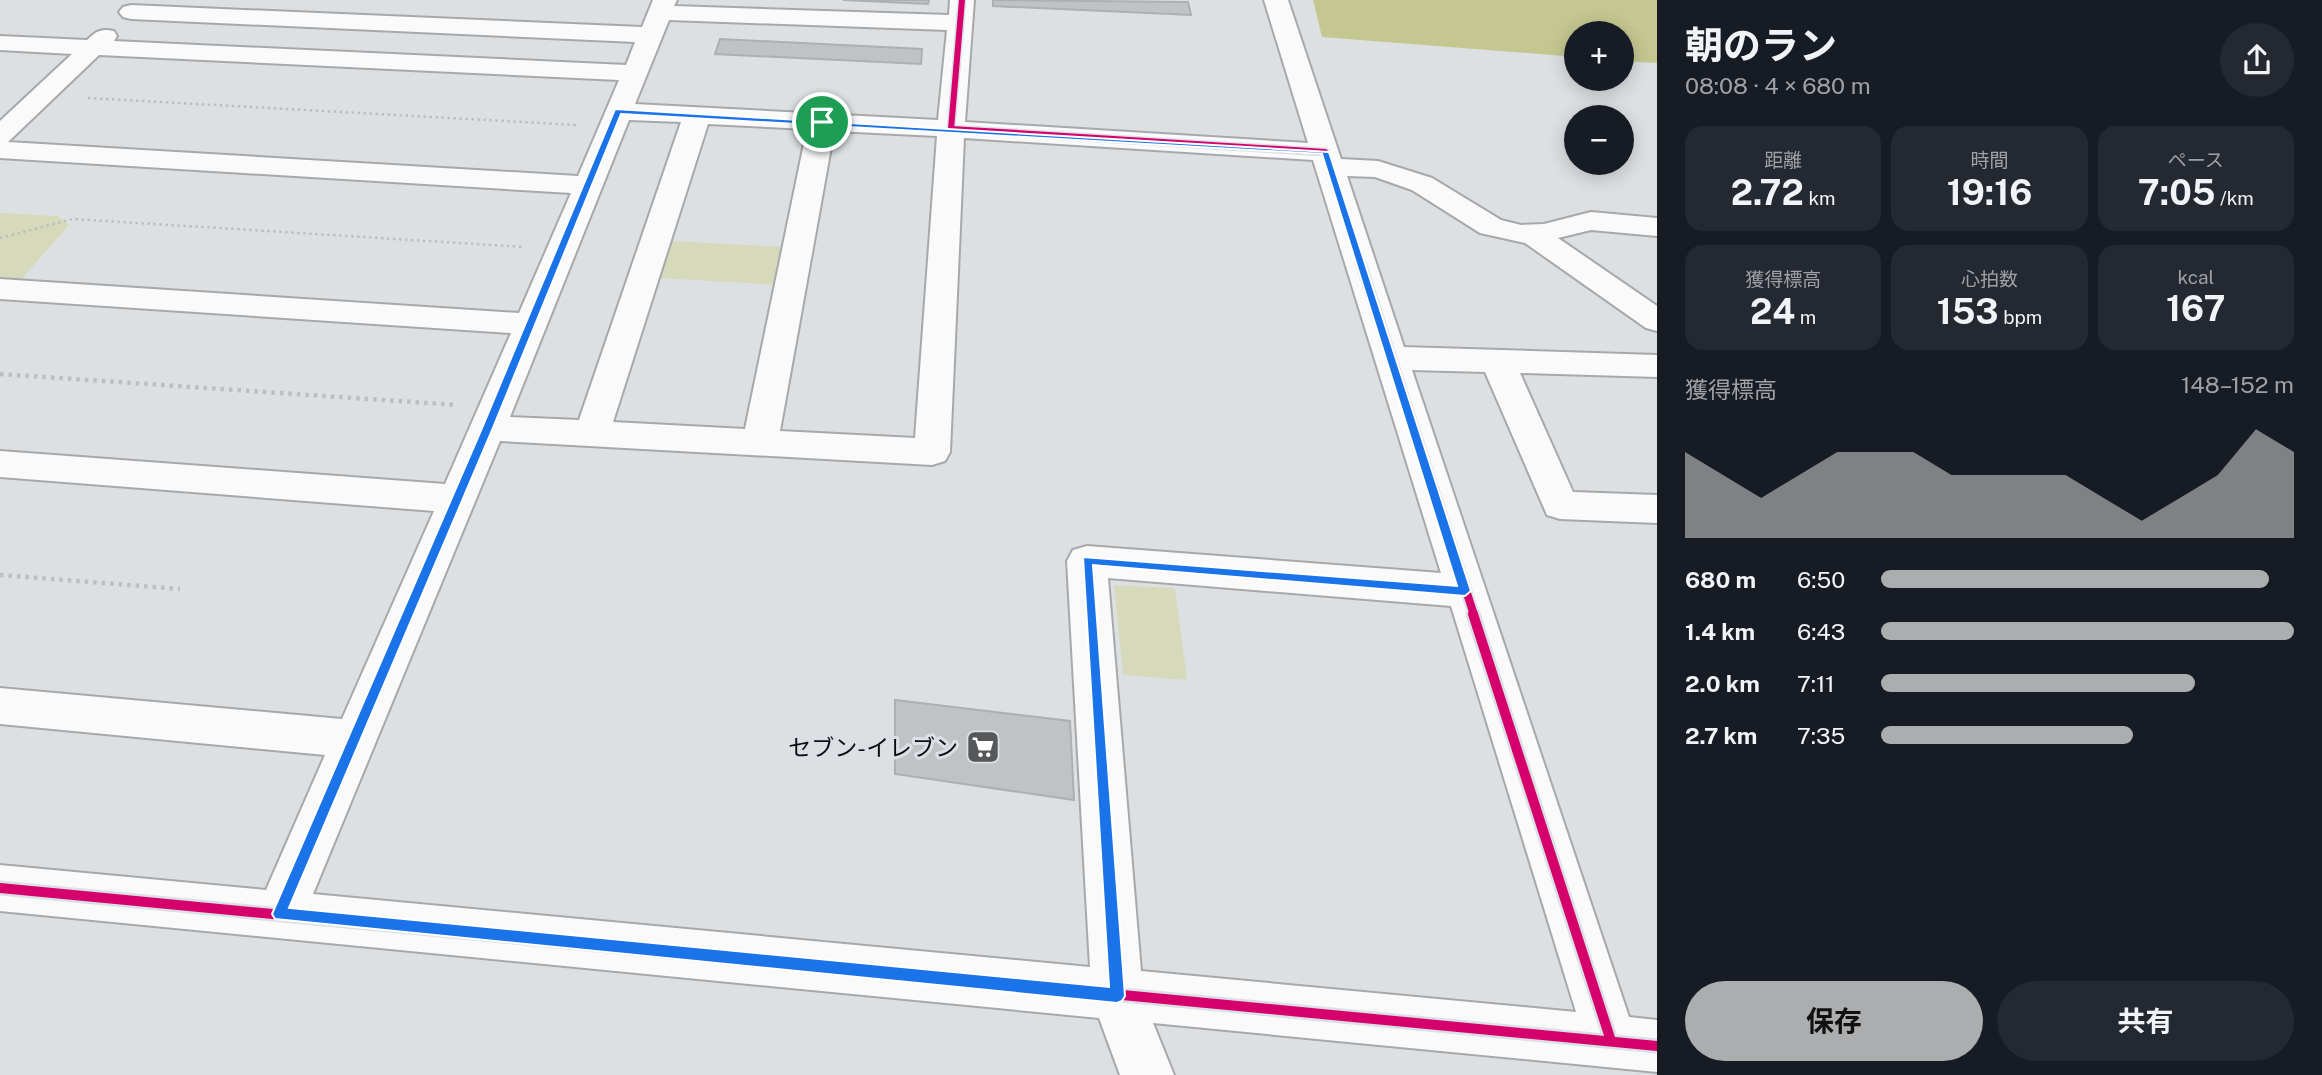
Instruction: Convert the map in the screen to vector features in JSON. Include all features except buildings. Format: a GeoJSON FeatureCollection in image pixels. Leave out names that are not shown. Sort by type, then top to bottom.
{"type":"FeatureCollection","features":[{"type":"Feature","properties":{"kind":"street"},"geometry":{"type":"LineString","coordinates":[[0,888],[1634,1044],[1465,591],[1276,0]]}},
{"type":"Feature","properties":{"kind":"street"},"geometry":{"type":"LineString","coordinates":[[0,136],[137,6],[961,12],[951,129],[932,452],[592,433],[492,418]]}},
{"type":"Feature","properties":{"kind":"street"},"geometry":{"type":"LineString","coordinates":[[280,914],[492,418],[635,73],[657,10]]}},
{"type":"Feature","properties":{"kind":"street"},"geometry":{"type":"LineString","coordinates":[[0,43],[635,73]]}},
{"type":"Feature","properties":{"kind":"street"},"geometry":{"type":"LineString","coordinates":[[615,119],[697,115],[951,129],[1327,160],[1378,169],[1422,184],[1491,227],[1532,234],[1591,221],[1657,227]]}},
{"type":"Feature","properties":{"kind":"street"},"geometry":{"type":"LineString","coordinates":[[592,433],[697,115]]}},
{"type":"Feature","properties":{"kind":"street"},"geometry":{"type":"LineString","coordinates":[[760,442],[822,122]]}},
{"type":"Feature","properties":{"kind":"street"},"geometry":{"type":"LineString","coordinates":[[0,150],[588,185]]}},
{"type":"Feature","properties":{"kind":"street"},"geometry":{"type":"LineString","coordinates":[[1532,234],[1657,321]]}},
{"type":"Feature","properties":{"kind":"street"},"geometry":{"type":"LineString","coordinates":[[0,289],[530,324]]}},
{"type":"Feature","properties":{"kind":"street"},"geometry":{"type":"LineString","coordinates":[[1390,358],[1657,366]]}},
{"type":"Feature","properties":{"kind":"street"},"geometry":{"type":"LineString","coordinates":[[1498,362],[1560,505],[1657,509]]}},
{"type":"Feature","properties":{"kind":"street"},"geometry":{"type":"LineString","coordinates":[[0,464],[457,499]]}},
{"type":"Feature","properties":{"kind":"street"},"geometry":{"type":"LineString","coordinates":[[1147,1075],[1117,996],[1087,561],[1465,591]]}},
{"type":"Feature","properties":{"kind":"street"},"geometry":{"type":"LineString","coordinates":[[0,706],[355,739]]}},
{"type":"Feature","properties":{"kind":"path"},"geometry":{"type":"LineString","coordinates":[[42,96],[615,119]]}},
{"type":"Feature","properties":{"kind":"path"},"geometry":{"type":"LineString","coordinates":[[0,238],[73,219],[562,249]]}},
{"type":"Feature","properties":{"kind":"path"},"geometry":{"type":"LineString","coordinates":[[0,374],[492,418]]}},
{"type":"Feature","properties":{"kind":"path"},"geometry":{"type":"LineString","coordinates":[[0,575],[180,589]]}},
{"type":"Feature","properties":{"kind":"green space"},"geometry":{"type":"Polygon","coordinates":[[[1313,0],[1657,0],[1657,63],[1634,62],[1634,21],[1564,21],[1564,56],[1322,37],[1313,0]]]}},
{"type":"Feature","properties":{"kind":"green space"},"geometry":{"type":"Polygon","coordinates":[[[0,213],[58,216],[69,225],[17,284],[0,283],[0,213]]]}},
{"type":"Feature","properties":{"kind":"green space"},"geometry":{"type":"Polygon","coordinates":[[[671,241],[786,247],[779,285],[660,278],[671,241]]]}},
{"type":"Feature","properties":{"kind":"green space"},"geometry":{"type":"Polygon","coordinates":[[[1114,585],[1175,588],[1187,680],[1123,675],[1114,585]]]}},
{"type":"Feature","properties":{"kind":"cycle path"},"geometry":{"type":"LineString","coordinates":[[962,0],[951,129],[1325,152],[1611,1041]]}},
{"type":"Feature","properties":{"kind":"cycle path"},"geometry":{"type":"LineString","coordinates":[[0,888],[1657,1046]]}},
{"type":"Feature","properties":{"kind":"place","name":"セブン-イレブン"},"geometry":{"type":"Point","coordinates":[983,747]}},
{"type":"Feature","properties":{"kind":"route"},"geometry":{"type":"LineString","coordinates":[[618,111],[822,122],[1325,152],[1465,591],[1087,561],[1117,996],[280,914],[488,428],[618,111]]}}]}
